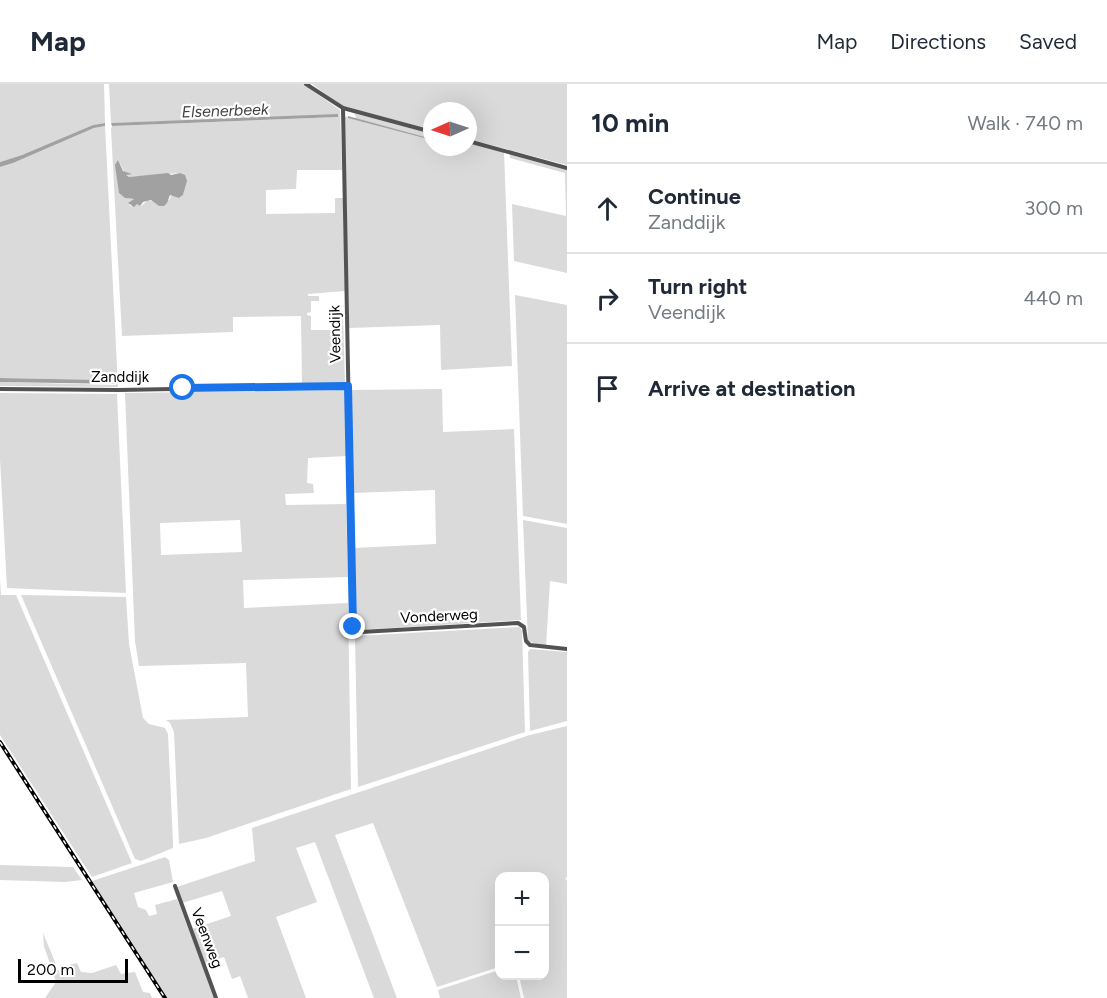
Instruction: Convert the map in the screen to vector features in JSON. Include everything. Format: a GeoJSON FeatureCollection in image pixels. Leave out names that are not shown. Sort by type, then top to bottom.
{"type":"FeatureCollection","features":[{"type":"Feature","properties":{"kind":"street"},"geometry":{"type":"LineString","coordinates":[[306,84],[343,108],[423,130]]}},
{"type":"Feature","properties":{"kind":"street","name":"Veendijk"},"geometry":{"type":"LineString","coordinates":[[343,108],[352,624],[355,630]]}},
{"type":"Feature","properties":{"kind":"street"},"geometry":{"type":"LineString","coordinates":[[477,143],[567,168]]}},
{"type":"Feature","properties":{"kind":"street","name":"Zanddijk"},"geometry":{"type":"LineString","coordinates":[[0,389],[121,390],[348,386]]}},
{"type":"Feature","properties":{"kind":"street","name":"Vonderweg"},"geometry":{"type":"LineString","coordinates":[[355,630],[361,632],[516,623],[523,626],[528,644],[567,649]]}},
{"type":"Feature","properties":{"kind":"street","name":"Veenweg"},"geometry":{"type":"LineString","coordinates":[[175,886],[216,998]]}},
{"type":"Feature","properties":{"kind":"shaded area"},"geometry":{"type":"Polygon","coordinates":[[[0,84],[104,84],[105,123],[93,125],[0,162],[0,84]]]}},
{"type":"Feature","properties":{"kind":"shaded area"},"geometry":{"type":"Polygon","coordinates":[[[109,84],[303,84],[340,110],[342,170],[297,170],[296,189],[266,190],[266,214],[335,213],[335,198],[343,198],[345,291],[308,294],[308,296],[319,296],[319,301],[311,301],[311,312],[307,315],[311,316],[311,330],[340,330],[339,315],[343,315],[345,383],[302,384],[301,316],[233,317],[233,332],[122,336],[111,129],[112,126],[338,117],[338,115],[111,123],[109,84]],[[118,160],[119,193],[129,199],[134,199],[129,205],[131,206],[137,204],[141,206],[147,201],[169,200],[172,194],[179,198],[183,195],[186,184],[180,173],[129,177],[118,160]]]}},
{"type":"Feature","properties":{"kind":"shaded area"},"geometry":{"type":"Polygon","coordinates":[[[312,84],[567,84],[567,165],[477,141],[477,102],[423,102],[423,128],[342,106],[312,84]]]}},
{"type":"Feature","properties":{"kind":"shaded area"},"geometry":{"type":"Polygon","coordinates":[[[354,113],[423,132],[423,156],[477,156],[477,145],[504,152],[512,366],[441,370],[440,325],[349,328],[344,116],[354,119],[356,117],[354,113]]]}},
{"type":"Feature","properties":{"kind":"shaded area"},"geometry":{"type":"Polygon","coordinates":[[[338,114],[338,117],[112,126],[111,123],[338,114]]]}},
{"type":"Feature","properties":{"kind":"shaded area"},"geometry":{"type":"Polygon","coordinates":[[[348,116],[423,138],[348,118],[348,116]]]}},
{"type":"Feature","properties":{"kind":"shaded area"},"geometry":{"type":"Polygon","coordinates":[[[105,123],[105,126],[94,128],[0,167],[0,162],[93,125],[105,123]]]}},
{"type":"Feature","properties":{"kind":"shaded area"},"geometry":{"type":"Polygon","coordinates":[[[105,126],[118,387],[0,386],[0,382],[116,385],[116,383],[105,380],[0,378],[0,167],[94,128],[105,126]]]}},
{"type":"Feature","properties":{"kind":"shaded area"},"geometry":{"type":"Polygon","coordinates":[[[510,154],[567,170],[567,273],[514,261],[512,204],[566,216],[565,173],[510,158],[510,154]]]}},
{"type":"Feature","properties":{"kind":"shaded area"},"geometry":{"type":"Polygon","coordinates":[[[118,160],[123,171],[132,174],[126,175],[129,177],[168,173],[185,175],[187,181],[183,195],[179,198],[170,195],[164,206],[159,206],[151,200],[134,207],[128,203],[134,199],[125,198],[119,193],[115,165],[118,160]]]}},
{"type":"Feature","properties":{"kind":"shaded area"},"geometry":{"type":"Polygon","coordinates":[[[515,295],[567,305],[567,524],[523,516],[515,295]]]}},
{"type":"Feature","properties":{"kind":"shaded area"},"geometry":{"type":"Polygon","coordinates":[[[0,378],[105,380],[117,384],[0,382],[0,378]]]}},
{"type":"Feature","properties":{"kind":"shaded area"},"geometry":{"type":"Polygon","coordinates":[[[442,389],[443,432],[514,429],[521,620],[359,630],[355,625],[354,548],[436,544],[435,490],[352,493],[350,390],[442,389]]]}},
{"type":"Feature","properties":{"kind":"shaded area"},"geometry":{"type":"Polygon","coordinates":[[[345,390],[346,456],[308,458],[307,483],[313,484],[314,493],[285,494],[286,505],[346,504],[348,577],[243,580],[244,608],[348,603],[351,789],[206,838],[179,844],[174,732],[166,720],[248,717],[246,663],[139,666],[135,641],[125,393],[345,390]],[[240,520],[160,523],[161,555],[242,552],[240,520]]]}},
{"type":"Feature","properties":{"kind":"shaded area"},"geometry":{"type":"Polygon","coordinates":[[[0,393],[117,394],[126,593],[7,588],[0,459],[0,393]]]}},
{"type":"Feature","properties":{"kind":"shaded area"},"geometry":{"type":"Polygon","coordinates":[[[523,520],[567,528],[567,584],[550,581],[546,647],[528,641],[523,520]]]}},
{"type":"Feature","properties":{"kind":"shaded area"},"geometry":{"type":"Polygon","coordinates":[[[0,578],[1,595],[16,595],[132,863],[92,877],[0,735],[0,578]]]}},
{"type":"Feature","properties":{"kind":"shaded area"},"geometry":{"type":"Polygon","coordinates":[[[21,595],[126,597],[129,644],[143,718],[149,724],[165,728],[168,734],[173,848],[141,861],[135,859],[21,595]]]}},
{"type":"Feature","properties":{"kind":"shaded area"},"geometry":{"type":"Polygon","coordinates":[[[520,627],[522,631],[525,732],[358,787],[355,636],[520,627]]]}},
{"type":"Feature","properties":{"kind":"shaded area"},"geometry":{"type":"Polygon","coordinates":[[[530,649],[567,652],[567,721],[530,731],[528,652],[530,649]]]}},
{"type":"Feature","properties":{"kind":"shaded area"},"geometry":{"type":"Polygon","coordinates":[[[567,726],[567,877],[565,879],[567,880],[567,998],[524,998],[520,980],[549,980],[549,872],[495,872],[495,968],[437,987],[373,823],[335,835],[397,998],[374,998],[315,842],[296,848],[317,902],[276,917],[306,998],[248,998],[240,976],[232,979],[224,957],[205,963],[192,929],[231,916],[222,891],[182,903],[177,887],[255,861],[252,828],[530,735],[567,726]]]}},
{"type":"Feature","properties":{"kind":"shaded area"},"geometry":{"type":"Polygon","coordinates":[[[165,857],[169,860],[173,882],[134,893],[138,907],[146,910],[149,916],[157,914],[155,905],[177,899],[215,998],[166,998],[92,881],[165,857]]]}},
{"type":"Feature","properties":{"kind":"shaded area"},"geometry":{"type":"Polygon","coordinates":[[[0,865],[73,867],[82,880],[65,882],[0,880],[0,865]]]}},
{"type":"Feature","properties":{"kind":"shaded area"},"geometry":{"type":"Polygon","coordinates":[[[43,933],[60,974],[63,971],[61,967],[77,963],[81,972],[92,973],[116,965],[121,974],[135,972],[143,992],[150,993],[152,998],[45,998],[56,982],[44,946],[43,933]]]}},
{"type":"Feature","properties":{"kind":"shaded area"},"geometry":{"type":"Polygon","coordinates":[[[495,971],[495,980],[517,980],[521,998],[440,998],[438,990],[495,971]]]}},
{"type":"Feature","properties":{"kind":"railway"},"geometry":{"type":"LineString","coordinates":[[0,742],[165,998]]}},
{"type":"Feature","properties":{"kind":"route"},"geometry":{"type":"LineString","coordinates":[[183,388],[348,386],[353,627]]}},
{"type":"Feature","properties":{"kind":"water label","name":"Elsenerbeek"},"geometry":{"type":"Point","coordinates":[225,110]}}]}
